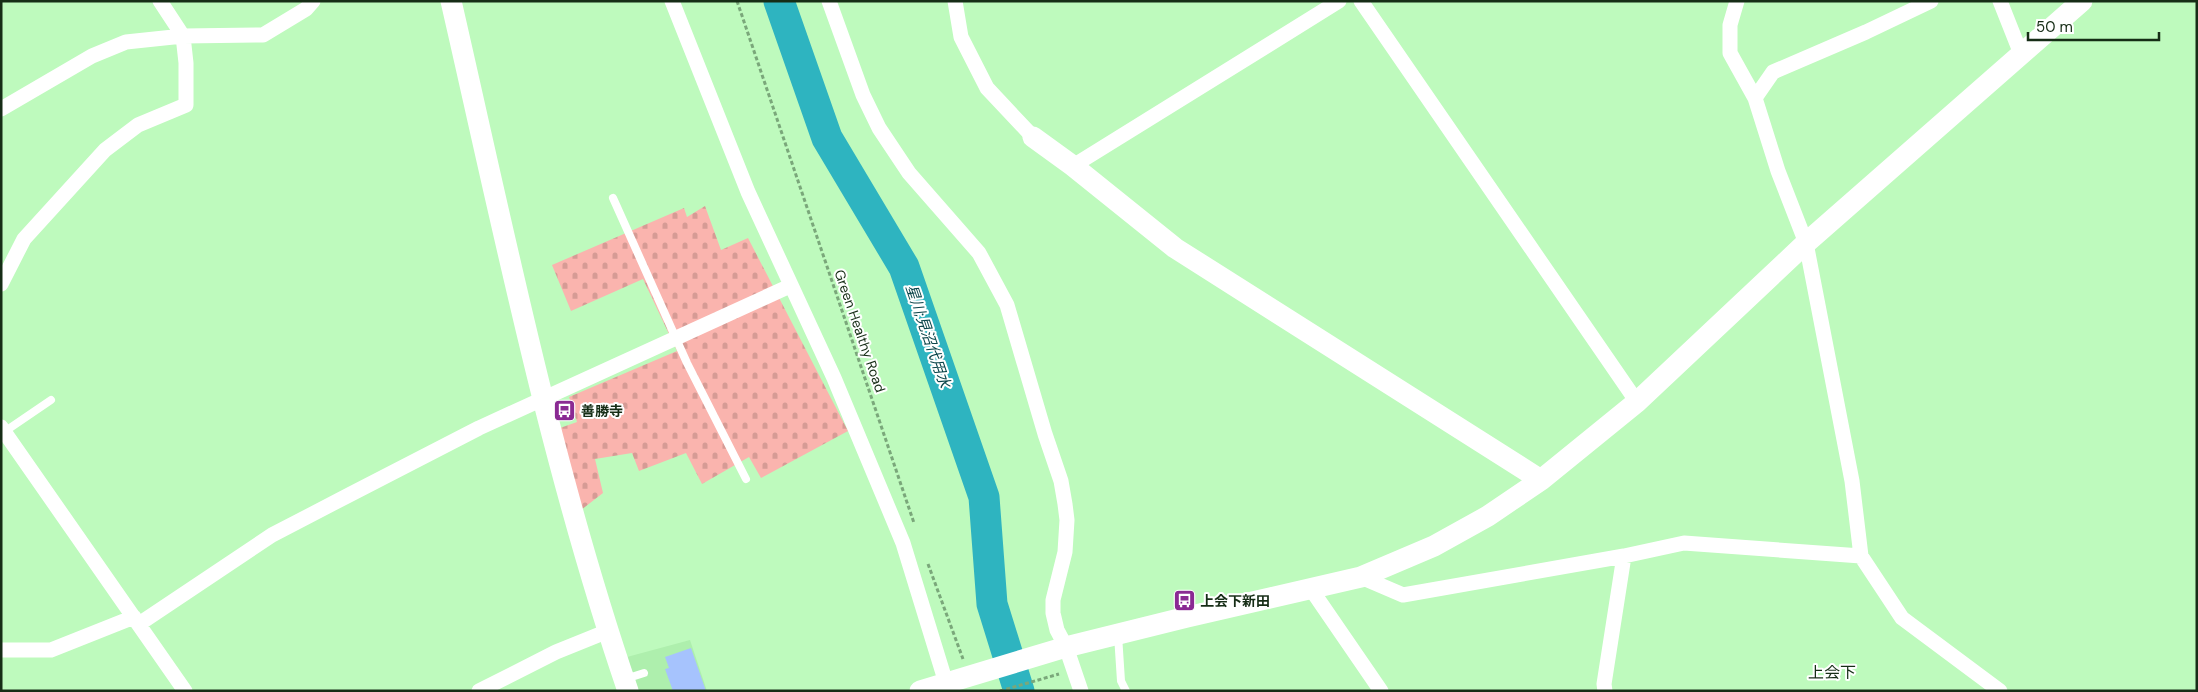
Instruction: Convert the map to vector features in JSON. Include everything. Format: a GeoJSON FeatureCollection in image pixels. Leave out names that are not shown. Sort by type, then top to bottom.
{"type":"FeatureCollection","features":[{"type":"Feature","properties":{"kind":"main road"},"geometry":{"type":"LineString","coordinates":[[451,1],[543,400],[608,632],[626,685]]}},
{"type":"Feature","properties":{"kind":"main road"},"geometry":{"type":"LineString","coordinates":[[920,691],[946,683],[972,668],[1040,655],[1187,617],[1361,577],[1434,546],[1488,516],[1541,480],[1637,402],[1806,243],[2082,1]]}},
{"type":"Feature","properties":{"kind":"main road"},"geometry":{"type":"LineString","coordinates":[[1033,137],[1073,166],[1175,248],[1541,480]]}},
{"type":"Feature","properties":{"kind":"street"},"geometry":{"type":"LineString","coordinates":[[1,284],[24,239],[105,150],[138,125],[186,104],[186,63],[183,36],[160,1]]}},
{"type":"Feature","properties":{"kind":"street"},"geometry":{"type":"LineString","coordinates":[[1,109],[92,56],[126,42],[183,36],[263,35],[306,9],[313,1]]}},
{"type":"Feature","properties":{"kind":"street"},"geometry":{"type":"LineString","coordinates":[[672,1],[748,192],[834,378],[903,543],[946,683]]}},
{"type":"Feature","properties":{"kind":"street"},"geometry":{"type":"LineString","coordinates":[[828,1],[862,95],[879,128],[909,173],[979,254],[1008,304],[1045,434],[1061,481],[1066,504],[1065,552],[1053,600],[1053,613],[1057,630],[1066,648],[1081,691]]}},
{"type":"Feature","properties":{"kind":"street"},"geometry":{"type":"LineString","coordinates":[[955,1],[961,37],[987,88],[1033,137]]}},
{"type":"Feature","properties":{"kind":"street"},"geometry":{"type":"LineString","coordinates":[[1073,166],[1339,1]]}},
{"type":"Feature","properties":{"kind":"street"},"geometry":{"type":"LineString","coordinates":[[1361,1],[1637,402]]}},
{"type":"Feature","properties":{"kind":"street"},"geometry":{"type":"LineString","coordinates":[[1737,1],[1730,26],[1730,53],[1755,98],[1778,172],[1806,243],[1852,481],[1861,556],[1902,618],[2000,691]]}},
{"type":"Feature","properties":{"kind":"street"},"geometry":{"type":"LineString","coordinates":[[1755,98],[1773,72],[1866,32],[1931,1]]}},
{"type":"Feature","properties":{"kind":"street"},"geometry":{"type":"LineString","coordinates":[[2000,1],[2021,54]]}},
{"type":"Feature","properties":{"kind":"street"},"geometry":{"type":"LineString","coordinates":[[1,650],[51,650],[137,620],[272,535],[479,428],[790,286]]}},
{"type":"Feature","properties":{"kind":"street"},"geometry":{"type":"LineString","coordinates":[[3,429],[185,691]]}},
{"type":"Feature","properties":{"kind":"street"},"geometry":{"type":"LineString","coordinates":[[1361,577],[1403,595],[1624,556],[1684,543],[1861,556]]}},
{"type":"Feature","properties":{"kind":"street"},"geometry":{"type":"LineString","coordinates":[[1604,691],[1624,556]]}},
{"type":"Feature","properties":{"kind":"street"},"geometry":{"type":"LineString","coordinates":[[1311,589],[1381,691]]}},
{"type":"Feature","properties":{"kind":"street"},"geometry":{"type":"LineString","coordinates":[[479,691],[556,652],[608,632]]}},
{"type":"Feature","properties":{"kind":"lane"},"geometry":{"type":"LineString","coordinates":[[613,198],[677,339],[746,479]]}},
{"type":"Feature","properties":{"kind":"lane"},"geometry":{"type":"LineString","coordinates":[[3,429],[51,400]]}},
{"type":"Feature","properties":{"kind":"lane"},"geometry":{"type":"LineString","coordinates":[[1118,635],[1121,681],[1126,691]]}},
{"type":"Feature","properties":{"kind":"lane"},"geometry":{"type":"LineString","coordinates":[[626,685],[644,673]]}},
{"type":"Feature","properties":{"kind":"path","name":"Green Healthy Road"},"geometry":{"type":"LineString","coordinates":[[738,1],[915,526]]}},
{"type":"Feature","properties":{"kind":"path"},"geometry":{"type":"LineString","coordinates":[[928,562],[972,668]]}},
{"type":"Feature","properties":{"kind":"path"},"geometry":{"type":"LineString","coordinates":[[1000,691],[1058,674]]}},
{"type":"Feature","properties":{"kind":"shaded area"},"geometry":{"type":"Polygon","coordinates":[[[690,640],[707,691],[639,691],[627,657],[690,640]]]}},
{"type":"Feature","properties":{"kind":"green space"},"geometry":{"type":"Polygon","coordinates":[[[705,206],[721,250],[748,238],[848,431],[761,478],[749,457],[702,484],[686,453],[639,471],[632,453],[595,459],[603,493],[581,510],[560,428],[577,422],[569,397],[677,351],[643,279],[571,311],[552,265],[684,208],[687,217],[705,206]]]}},
{"type":"Feature","properties":{"kind":"building"},"geometry":{"type":"Polygon","coordinates":[[[691,648],[706,691],[673,691],[665,669],[669,668],[665,657],[691,648]]]}},
{"type":"Feature","properties":{"kind":"waterway","name":"星川;見沼代用水"},"geometry":{"type":"LineString","coordinates":[[779,1],[827,138],[904,267],[984,497],[992,604],[1019,691]]}},
{"type":"Feature","properties":{"kind":"place","name":"善勝寺"},"geometry":{"type":"Point","coordinates":[565,411]}},
{"type":"Feature","properties":{"kind":"place","name":"上会下新田"},"geometry":{"type":"Point","coordinates":[1184,601]}},
{"type":"Feature","properties":{"kind":"district","name":"上会下"},"geometry":{"type":"Point","coordinates":[1832,672]}}]}
